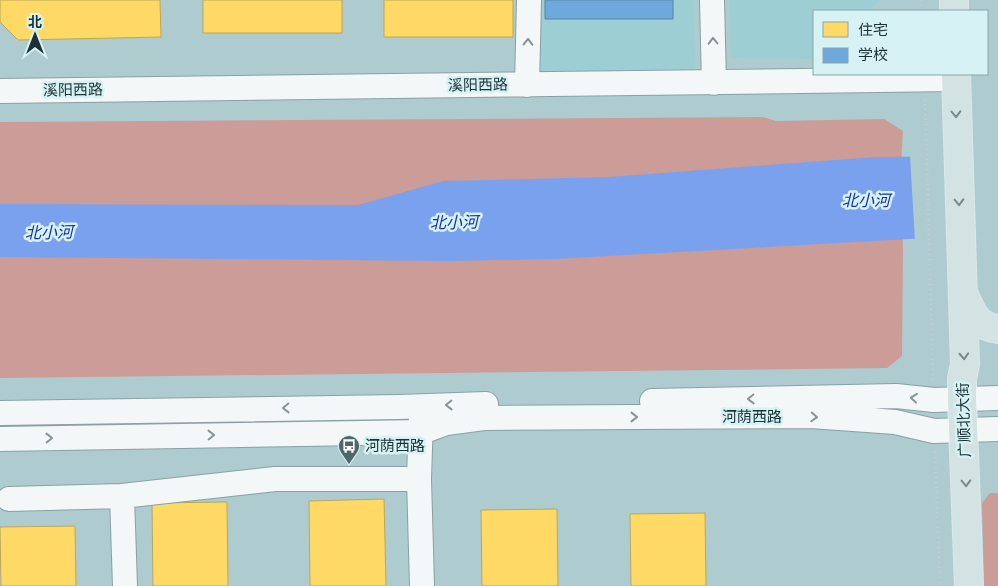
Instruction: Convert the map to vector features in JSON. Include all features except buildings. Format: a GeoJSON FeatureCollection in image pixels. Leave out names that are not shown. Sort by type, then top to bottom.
{"type":"FeatureCollection","features":[{"type":"Feature","properties":{"kind":"main road","name":"广顺北大街"},"geometry":{"type":"LineString","coordinates":[[956,76],[965,364],[962,379],[962,399],[965,431],[970,586]]}},
{"type":"Feature","properties":{"kind":"main road"},"geometry":{"type":"LineString","coordinates":[[962,292],[973,316],[986,327],[998,329]]}},
{"type":"Feature","properties":{"kind":"street"},"geometry":{"type":"LineString","coordinates":[[527,85],[529,0]]}},
{"type":"Feature","properties":{"kind":"street"},"geometry":{"type":"LineString","coordinates":[[712,0],[714,83]]}},
{"type":"Feature","properties":{"kind":"street","name":"溪阳西路"},"geometry":{"type":"LineString","coordinates":[[0,91],[924,80],[956,76]]}},
{"type":"Feature","properties":{"kind":"street","name":"河荫西路"},"geometry":{"type":"LineString","coordinates":[[0,413],[399,407],[896,396],[934,400],[998,398]]}},
{"type":"Feature","properties":{"kind":"street"},"geometry":{"type":"LineString","coordinates":[[421,406],[422,432],[419,480],[422,586]]}},
{"type":"Feature","properties":{"kind":"street","name":"河荫西路"},"geometry":{"type":"LineString","coordinates":[[0,439],[422,432],[446,423],[484,418],[811,416],[895,422],[934,431],[998,429]]}},
{"type":"Feature","properties":{"kind":"street"},"geometry":{"type":"LineString","coordinates":[[9,499],[122,496],[275,479],[419,480]]}},
{"type":"Feature","properties":{"kind":"street"},"geometry":{"type":"LineString","coordinates":[[122,496],[125,586]]}},
{"type":"Feature","properties":{"kind":"path"},"geometry":{"type":"LineString","coordinates":[[924,80],[931,256]]}},
{"type":"Feature","properties":{"kind":"shaded area"},"geometry":{"type":"Polygon","coordinates":[[[539,0],[693,0],[695,68],[537,74],[539,0]]]}},
{"type":"Feature","properties":{"kind":"shaded area"},"geometry":{"type":"Polygon","coordinates":[[[730,0],[880,0],[871,10],[813,10],[813,59],[731,58],[730,0]]]}},
{"type":"Feature","properties":{"kind":"shaded area"},"geometry":{"type":"Polygon","coordinates":[[[763,117],[776,121],[884,119],[903,131],[901,163],[903,252],[902,356],[887,368],[0,378],[0,122],[763,117]]]}},
{"type":"Feature","properties":{"kind":"shaded area"},"geometry":{"type":"Polygon","coordinates":[[[990,493],[998,493],[998,586],[984,586],[982,503],[990,493]]]}},
{"type":"Feature","properties":{"kind":"water","name":"北小河"},"geometry":{"type":"Polygon","coordinates":[[[998,156],[998,234],[555,259],[448,261],[0,257],[0,204],[358,205],[443,181],[609,177],[875,157],[998,156]]]}},
{"type":"Feature","properties":{"kind":"pier"},"geometry":{"type":"Polygon","coordinates":[[[998,154],[998,236],[915,241],[910,156],[998,154]]]}},
{"type":"Feature","properties":{"kind":"place","name":"河荫西路"},"geometry":{"type":"Point","coordinates":[349,465]}}]}
